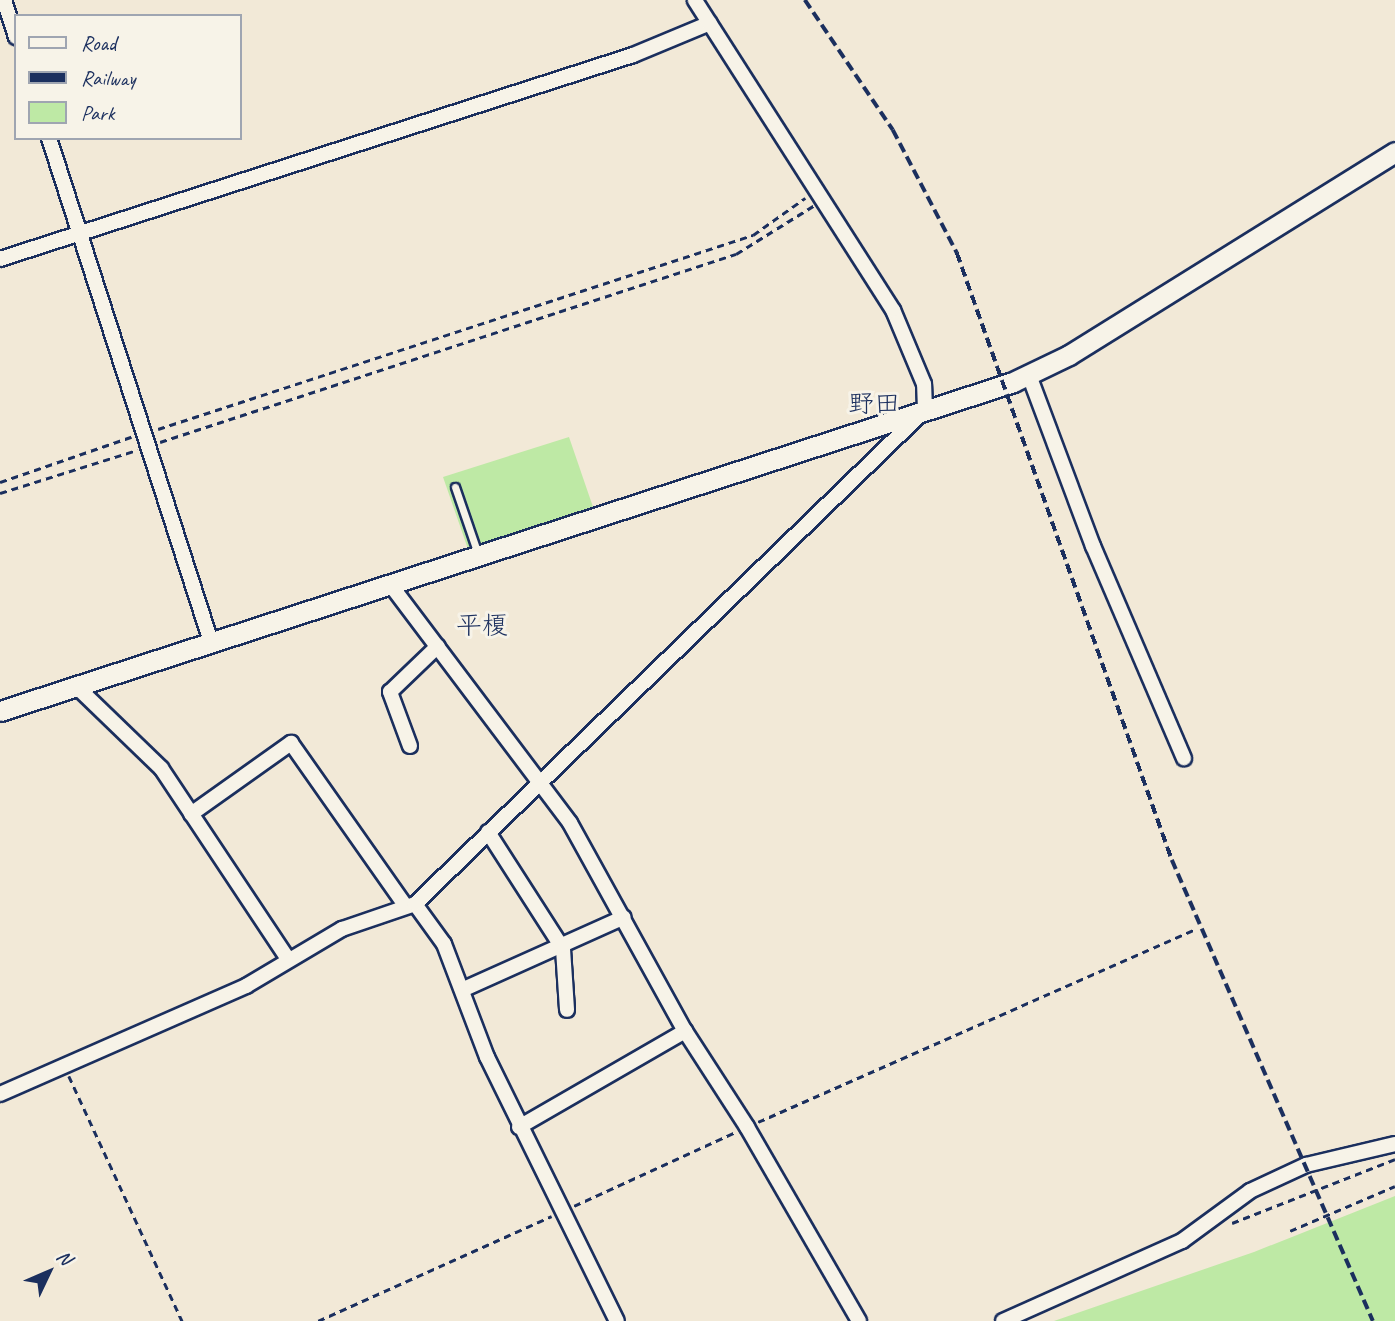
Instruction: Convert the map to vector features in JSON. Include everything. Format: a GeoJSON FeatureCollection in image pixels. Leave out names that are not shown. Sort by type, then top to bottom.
{"type":"FeatureCollection","features":[{"type":"Feature","properties":{"kind":"street"},"geometry":{"type":"LineString","coordinates":[[4,0],[14,31]]}},
{"type":"Feature","properties":{"kind":"street"},"geometry":{"type":"LineString","coordinates":[[0,1094],[66,1068],[246,986],[342,929],[410,904],[542,781],[925,410],[924,383],[893,310],[695,0]]}},
{"type":"Feature","properties":{"kind":"street"},"geometry":{"type":"LineString","coordinates":[[0,259],[633,55],[710,23]]}},
{"type":"Feature","properties":{"kind":"street"},"geometry":{"type":"LineString","coordinates":[[50,140],[211,642]]}},
{"type":"Feature","properties":{"kind":"street"},"geometry":{"type":"LineString","coordinates":[[0,711],[1029,375],[1081,348],[1395,152]]}},
{"type":"Feature","properties":{"kind":"street"},"geometry":{"type":"LineString","coordinates":[[1029,375],[1093,546],[1184,758]]}},
{"type":"Feature","properties":{"kind":"street"},"geometry":{"type":"LineString","coordinates":[[390,584],[542,781],[624,917],[685,1031],[747,1127],[859,1321]]}},
{"type":"Feature","properties":{"kind":"street"},"geometry":{"type":"LineString","coordinates":[[410,746],[390,692],[438,646]]}},
{"type":"Feature","properties":{"kind":"street"},"geometry":{"type":"LineString","coordinates":[[76,687],[161,768],[288,959]]}},
{"type":"Feature","properties":{"kind":"street"},"geometry":{"type":"LineString","coordinates":[[191,814],[291,743],[410,904],[443,944],[464,989],[487,1057],[519,1127],[566,1210],[617,1321]]}},
{"type":"Feature","properties":{"kind":"street"},"geometry":{"type":"LineString","coordinates":[[488,832],[563,949],[567,1010]]}},
{"type":"Feature","properties":{"kind":"street"},"geometry":{"type":"LineString","coordinates":[[464,989],[558,943],[624,917]]}},
{"type":"Feature","properties":{"kind":"street"},"geometry":{"type":"LineString","coordinates":[[519,1127],[685,1031]]}},
{"type":"Feature","properties":{"kind":"street"},"geometry":{"type":"LineString","coordinates":[[1003,1321],[1182,1241],[1250,1191],[1306,1165],[1395,1144]]}},
{"type":"Feature","properties":{"kind":"lane"},"geometry":{"type":"LineString","coordinates":[[455,487],[478,555]]}},
{"type":"Feature","properties":{"kind":"path"},"geometry":{"type":"LineString","coordinates":[[0,493],[146,439],[753,235],[819,195]]}},
{"type":"Feature","properties":{"kind":"path"},"geometry":{"type":"LineString","coordinates":[[0,482],[146,439],[736,254],[819,195]]}},
{"type":"Feature","properties":{"kind":"path"},"geometry":{"type":"LineString","coordinates":[[318,1321],[1195,929]]}},
{"type":"Feature","properties":{"kind":"path"},"geometry":{"type":"LineString","coordinates":[[66,1068],[181,1321]]}},
{"type":"Feature","properties":{"kind":"path"},"geometry":{"type":"LineString","coordinates":[[1229,1224],[1395,1160]]}},
{"type":"Feature","properties":{"kind":"path"},"geometry":{"type":"LineString","coordinates":[[1290,1231],[1395,1186]]}},
{"type":"Feature","properties":{"kind":"green space"},"geometry":{"type":"Polygon","coordinates":[[[569,437],[593,507],[468,549],[443,477],[569,437]]]}},
{"type":"Feature","properties":{"kind":"green space"},"geometry":{"type":"Polygon","coordinates":[[[1395,1196],[1395,1321],[1054,1321],[1254,1252],[1395,1196]]]}},
{"type":"Feature","properties":{"kind":"railway"},"geometry":{"type":"LineString","coordinates":[[805,0],[893,130],[957,253],[1172,860],[1373,1321]]}},
{"type":"Feature","properties":{"kind":"district","name":"野田"},"geometry":{"type":"Point","coordinates":[874,404]}},
{"type":"Feature","properties":{"kind":"district","name":"平榎"},"geometry":{"type":"Point","coordinates":[482,626]}}]}
